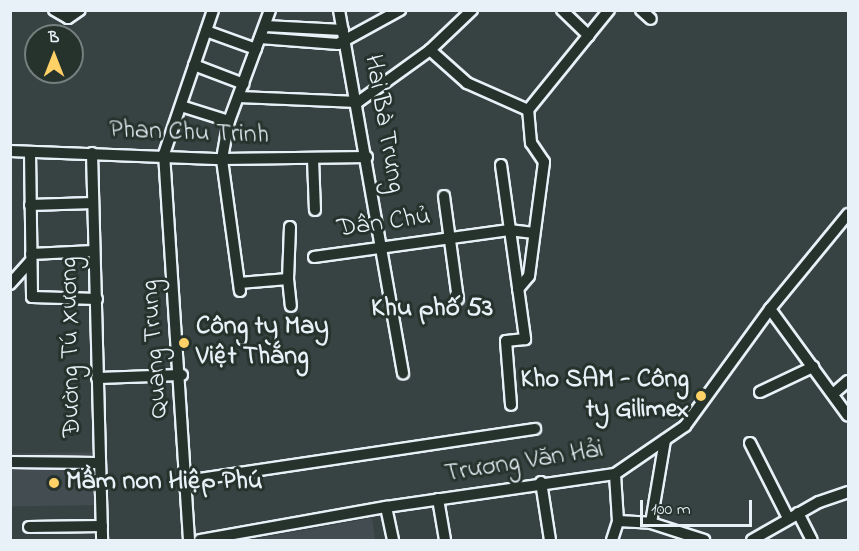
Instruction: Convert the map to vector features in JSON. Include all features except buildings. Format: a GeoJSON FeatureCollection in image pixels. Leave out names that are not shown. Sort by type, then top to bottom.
{"type":"FeatureCollection","features":[{"type":"Feature","properties":{"kind":"street"},"geometry":{"type":"LineString","coordinates":[[54,10],[68,18],[80,10]]}},
{"type":"Feature","properties":{"kind":"street"},"geometry":{"type":"LineString","coordinates":[[164,154],[213,10]]}},
{"type":"Feature","properties":{"kind":"street","name":"Hai Bà Trưng"},"geometry":{"type":"LineString","coordinates":[[339,10],[358,102],[403,373]]}},
{"type":"Feature","properties":{"kind":"street"},"geometry":{"type":"LineString","coordinates":[[265,26],[344,35],[400,10]]}},
{"type":"Feature","properties":{"kind":"street"},"geometry":{"type":"LineString","coordinates":[[239,97],[358,102],[430,50],[472,10]]}},
{"type":"Feature","properties":{"kind":"street"},"geometry":{"type":"LineString","coordinates":[[562,10],[589,36]]}},
{"type":"Feature","properties":{"kind":"street"},"geometry":{"type":"LineString","coordinates":[[518,289],[529,276],[532,233],[544,162],[531,142],[528,111],[609,10]]}},
{"type":"Feature","properties":{"kind":"street"},"geometry":{"type":"LineString","coordinates":[[641,10],[651,19]]}},
{"type":"Feature","properties":{"kind":"street"},"geometry":{"type":"LineString","coordinates":[[267,11],[265,26],[230,121],[222,159],[240,287],[288,279]]}},
{"type":"Feature","properties":{"kind":"street"},"geometry":{"type":"LineString","coordinates":[[206,31],[258,43],[338,44],[344,35]]}},
{"type":"Feature","properties":{"kind":"street"},"geometry":{"type":"LineString","coordinates":[[430,50],[467,83],[528,111]]}},
{"type":"Feature","properties":{"kind":"street"},"geometry":{"type":"LineString","coordinates":[[194,65],[244,84]]}},
{"type":"Feature","properties":{"kind":"street"},"geometry":{"type":"LineString","coordinates":[[181,106],[230,121]]}},
{"type":"Feature","properties":{"kind":"street","name":"Phan Chu Trinh"},"geometry":{"type":"LineString","coordinates":[[10,152],[164,154],[222,159],[367,157]]}},
{"type":"Feature","properties":{"kind":"street"},"geometry":{"type":"LineString","coordinates":[[30,152],[32,297],[97,299]]}},
{"type":"Feature","properties":{"kind":"street","name":"Đường Tú Xương"},"geometry":{"type":"LineString","coordinates":[[92,153],[97,299],[96,463],[102,540]]}},
{"type":"Feature","properties":{"kind":"street","name":"Quang Trung"},"geometry":{"type":"LineString","coordinates":[[164,154],[182,375],[189,540]]}},
{"type":"Feature","properties":{"kind":"street"},"geometry":{"type":"LineString","coordinates":[[313,159],[315,210]]}},
{"type":"Feature","properties":{"kind":"street"},"geometry":{"type":"LineString","coordinates":[[501,165],[525,339],[506,341],[511,405]]}},
{"type":"Feature","properties":{"kind":"street"},"geometry":{"type":"LineString","coordinates":[[444,196],[458,299]]}},
{"type":"Feature","properties":{"kind":"street"},"geometry":{"type":"LineString","coordinates":[[30,205],[93,203]]}},
{"type":"Feature","properties":{"kind":"street","name":"Trương Văn Hải"},"geometry":{"type":"LineString","coordinates":[[200,540],[542,482],[615,474],[685,426],[770,309],[848,215]]}},
{"type":"Feature","properties":{"kind":"street"},"geometry":{"type":"LineString","coordinates":[[290,227],[288,279],[291,306]]}},
{"type":"Feature","properties":{"kind":"street","name":"Dân Chủ"},"geometry":{"type":"LineString","coordinates":[[314,257],[382,245],[509,230],[532,233]]}},
{"type":"Feature","properties":{"kind":"street"},"geometry":{"type":"LineString","coordinates":[[10,284],[31,258],[94,251]]}},
{"type":"Feature","properties":{"kind":"street"},"geometry":{"type":"LineString","coordinates":[[770,309],[849,416]]}},
{"type":"Feature","properties":{"kind":"street"},"geometry":{"type":"LineString","coordinates":[[760,392],[813,367]]}},
{"type":"Feature","properties":{"kind":"street"},"geometry":{"type":"LineString","coordinates":[[97,378],[182,375]]}},
{"type":"Feature","properties":{"kind":"street"},"geometry":{"type":"LineString","coordinates":[[833,394],[849,381]]}},
{"type":"Feature","properties":{"kind":"street"},"geometry":{"type":"LineString","coordinates":[[186,481],[535,429]]}},
{"type":"Feature","properties":{"kind":"street"},"geometry":{"type":"LineString","coordinates":[[651,523],[665,440]]}},
{"type":"Feature","properties":{"kind":"street"},"geometry":{"type":"LineString","coordinates":[[750,443],[793,516],[812,540]]}},
{"type":"Feature","properties":{"kind":"street"},"geometry":{"type":"LineString","coordinates":[[10,462],[96,463]]}},
{"type":"Feature","properties":{"kind":"street"},"geometry":{"type":"LineString","coordinates":[[614,539],[618,520],[615,474]]}},
{"type":"Feature","properties":{"kind":"street"},"geometry":{"type":"LineString","coordinates":[[542,482],[550,540]]}},
{"type":"Feature","properties":{"kind":"street"},"geometry":{"type":"LineString","coordinates":[[759,539],[793,516],[849,492]]}},
{"type":"Feature","properties":{"kind":"street"},"geometry":{"type":"LineString","coordinates":[[438,499],[445,540]]}},
{"type":"Feature","properties":{"kind":"street"},"geometry":{"type":"LineString","coordinates":[[386,507],[393,540]]}},
{"type":"Feature","properties":{"kind":"street"},"geometry":{"type":"LineString","coordinates":[[618,520],[651,523],[689,538],[704,540]]}},
{"type":"Feature","properties":{"kind":"street"},"geometry":{"type":"LineString","coordinates":[[29,527],[102,526]]}},
{"type":"Feature","properties":{"kind":"shaded area","name":"Mầm non Hiệp Phú"},"geometry":{"type":"Polygon","coordinates":[[[96,452],[97,505],[11,506],[10,454],[96,452]]]}},
{"type":"Feature","properties":{"kind":"shaded area"},"geometry":{"type":"Polygon","coordinates":[[[372,518],[375,540],[248,540],[372,518]]]}},
{"type":"Feature","properties":{"kind":"place","name":"Công ty May Việt Thắng"},"geometry":{"type":"Point","coordinates":[184,343]}},
{"type":"Feature","properties":{"kind":"place","name":"Kho SAM - Công ty Gilimex"},"geometry":{"type":"Point","coordinates":[701,396]}},
{"type":"Feature","properties":{"kind":"place","name":"Mầm non Hiệp Phú"},"geometry":{"type":"Point","coordinates":[54,483]}},
{"type":"Feature","properties":{"kind":"district","name":"Khu phố 53"},"geometry":{"type":"Point","coordinates":[432,309]}}]}
